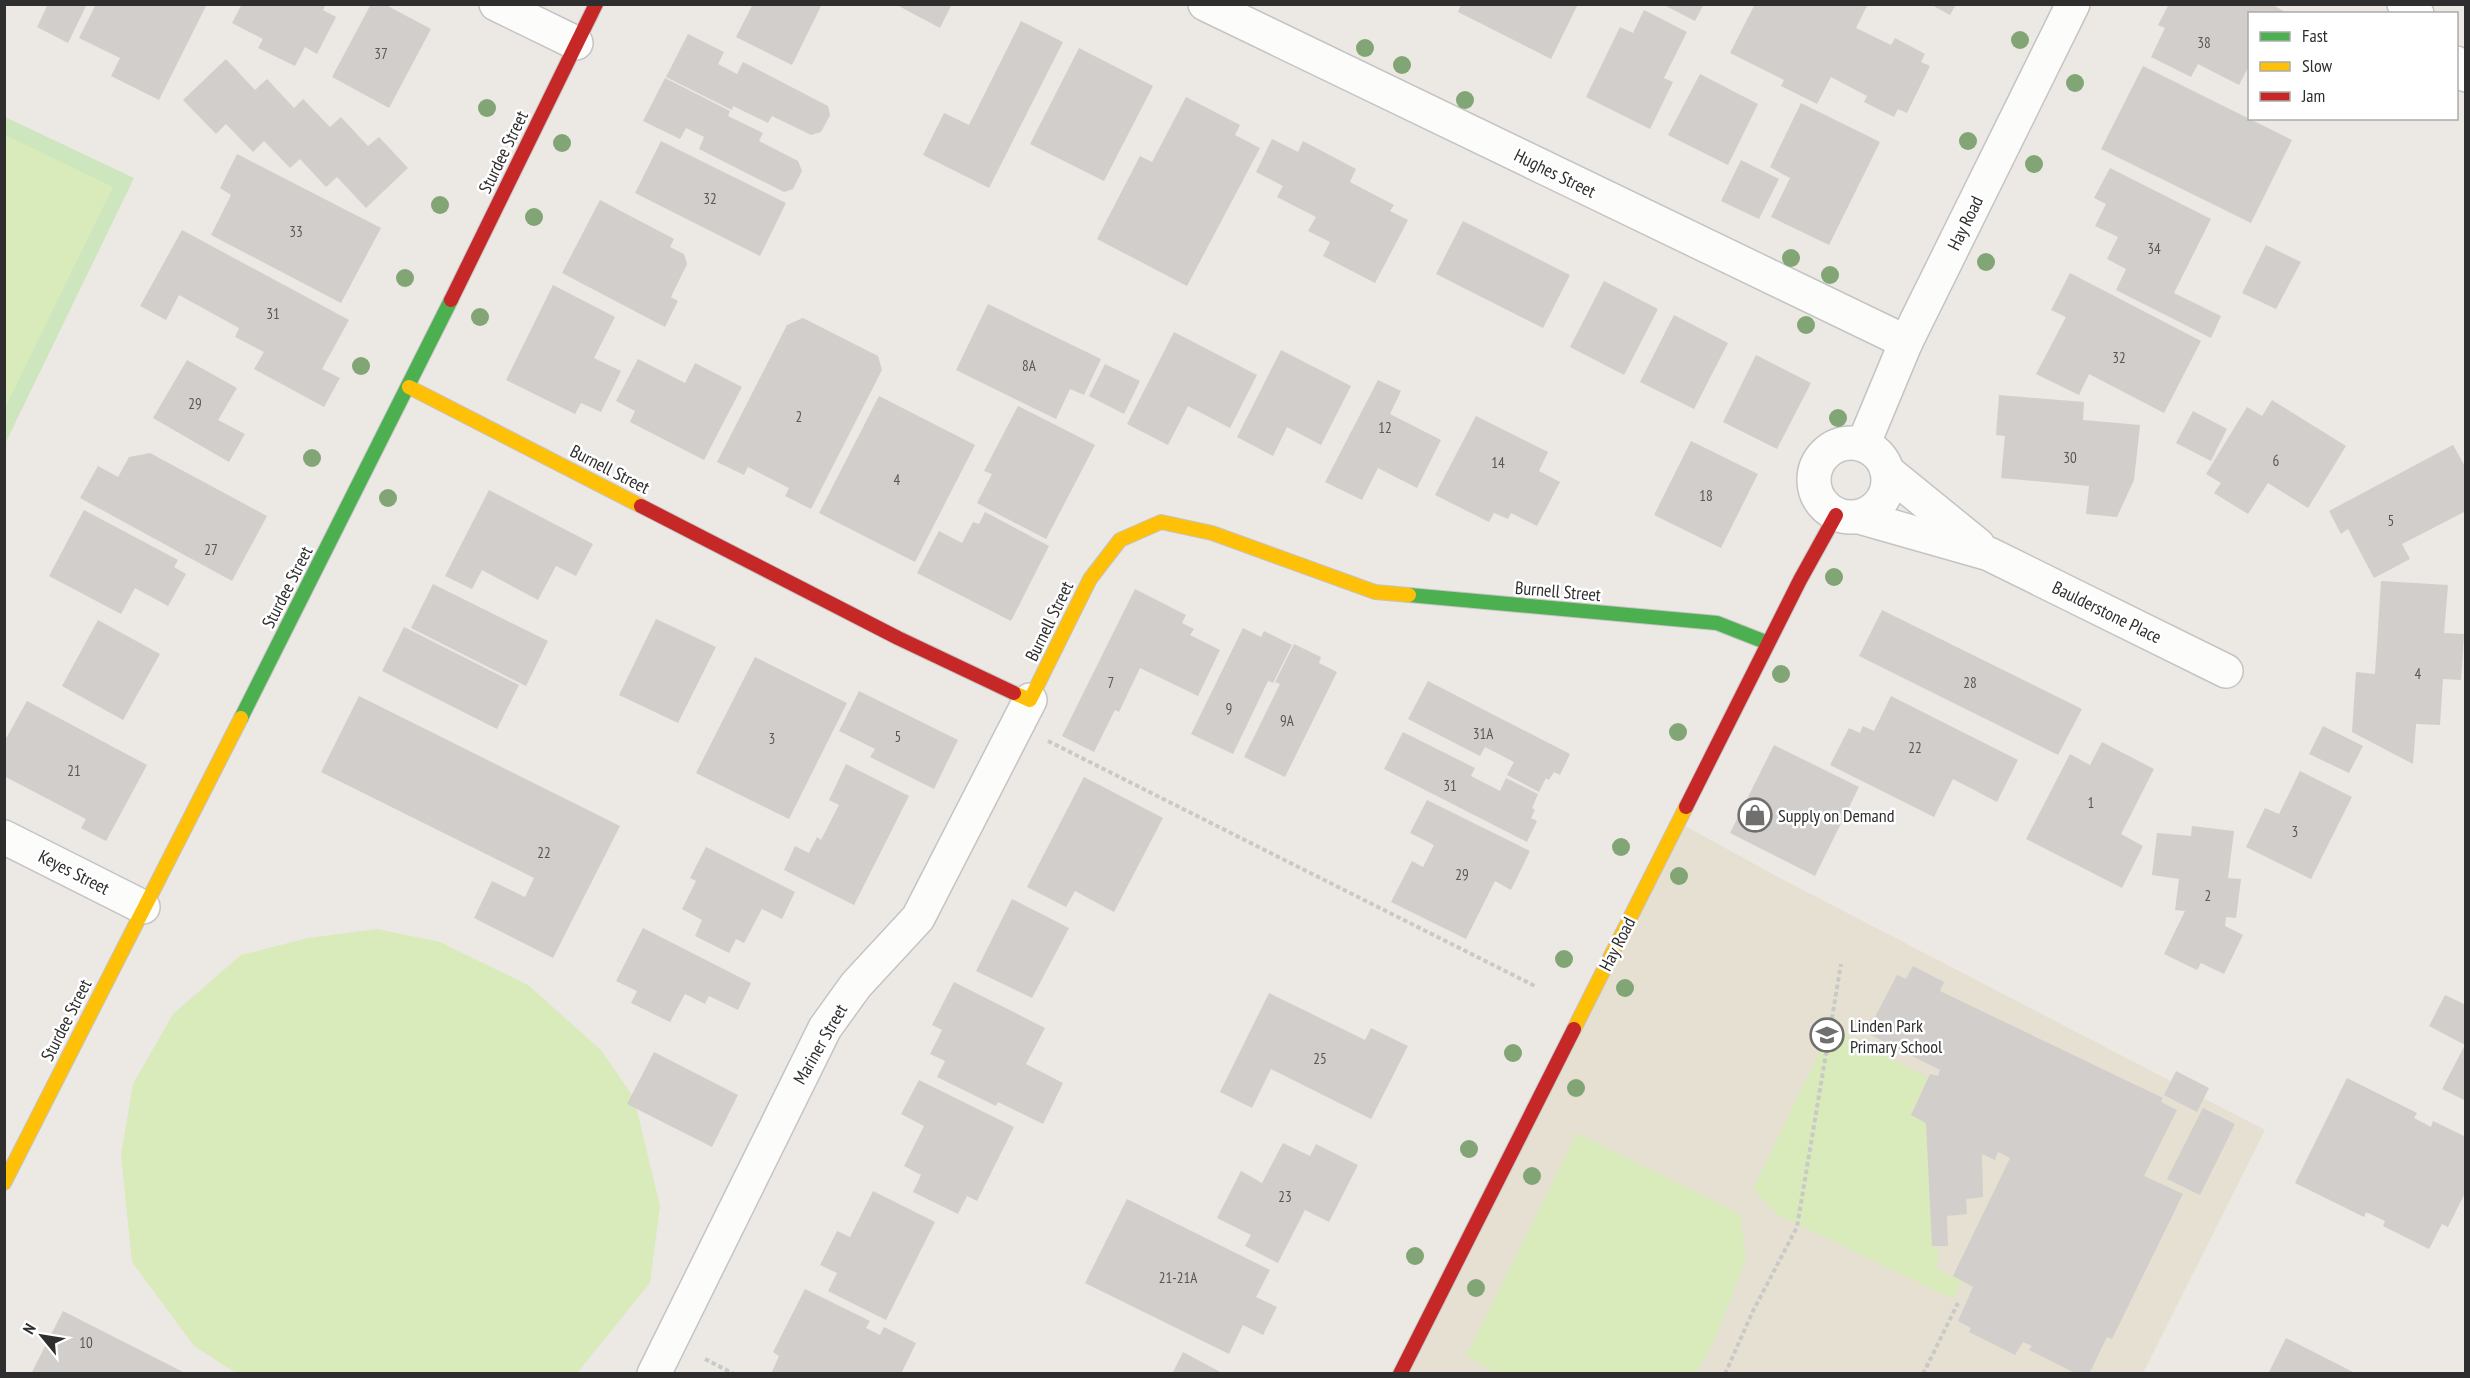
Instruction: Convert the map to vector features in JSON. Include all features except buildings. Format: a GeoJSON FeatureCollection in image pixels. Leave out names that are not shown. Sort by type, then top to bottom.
{"type":"FeatureCollection","features":[{"type":"Feature","properties":{"kind":"street"},"geometry":{"type":"LineString","coordinates":[[496,4],[576,43]]}},
{"type":"Feature","properties":{"kind":"street","name":"Sturdee Street"},"geometry":{"type":"LineString","coordinates":[[4,1183],[409,387],[596,4]]}},
{"type":"Feature","properties":{"kind":"street","name":"Hughes Street"},"geometry":{"type":"LineString","coordinates":[[1205,4],[1906,342]]}},
{"type":"Feature","properties":{"kind":"street","name":"Hay Road"},"geometry":{"type":"LineString","coordinates":[[1863,445],[1906,342],[2073,4]]}},
{"type":"Feature","properties":{"kind":"street","name":"Burnell Street"},"geometry":{"type":"LineString","coordinates":[[409,387],[898,638],[1029,700],[1090,579],[1120,540],[1161,522],[1212,533],[1375,592],[1717,623],[1768,643]]}},
{"type":"Feature","properties":{"kind":"street"},"geometry":{"type":"LineString","coordinates":[[1851,443],[1863,445],[1883,460],[1887,471],[1888,483],[1878,506],[1847,516],[1825,508],[1817,498],[1813,485],[1818,461],[1827,451],[1838,445],[1851,443]]}},
{"type":"Feature","properties":{"kind":"street","name":"Baulderstone Place"},"geometry":{"type":"LineString","coordinates":[[1887,471],[1989,554]]}},
{"type":"Feature","properties":{"kind":"street","name":"Hay Road"},"geometry":{"type":"LineString","coordinates":[[1400,1374],[1768,643],[1847,516]]}},
{"type":"Feature","properties":{"kind":"street","name":"Baulderstone Place"},"geometry":{"type":"LineString","coordinates":[[1847,516],[1989,554],[2226,671]]}},
{"type":"Feature","properties":{"kind":"street","name":"Mariner Street"},"geometry":{"type":"LineString","coordinates":[[654,1374],[825,1028],[856,985],[918,918],[1029,700]]}},
{"type":"Feature","properties":{"kind":"street","name":"Keyes Street"},"geometry":{"type":"LineString","coordinates":[[4,837],[143,907]]}},
{"type":"Feature","properties":{"kind":"path"},"geometry":{"type":"LineString","coordinates":[[1047,740],[1535,986]]}},
{"type":"Feature","properties":{"kind":"path"},"geometry":{"type":"LineString","coordinates":[[1725,1374],[1752,1313],[1797,1227],[1841,964]]}},
{"type":"Feature","properties":{"kind":"path"},"geometry":{"type":"LineString","coordinates":[[1923,1374],[1958,1303]]}},
{"type":"Feature","properties":{"kind":"path"},"geometry":{"type":"LineString","coordinates":[[705,1359],[734,1374]]}},
{"type":"Feature","properties":{"kind":"shaded area","name":"Linden Park Primary School"},"geometry":{"type":"Polygon","coordinates":[[[1678,822],[1778,877],[2265,1130],[2143,1373],[1400,1374],[1678,822]]]}},
{"type":"Feature","properties":{"kind":"green space"},"geometry":{"type":"Polygon","coordinates":[[[5,117],[134,178],[5,444],[5,117]]]}},
{"type":"Feature","properties":{"kind":"green space"},"geometry":{"type":"Polygon","coordinates":[[[5,135],[113,187],[5,408],[5,135]]]}},
{"type":"Feature","properties":{"kind":"green space"},"geometry":{"type":"Polygon","coordinates":[[[377,929],[440,942],[528,985],[601,1050],[634,1098],[660,1206],[650,1283],[577,1373],[236,1373],[194,1346],[132,1262],[121,1155],[133,1084],[173,1014],[241,955],[308,938],[377,929]]]}},
{"type":"Feature","properties":{"kind":"green space"},"geometry":{"type":"Polygon","coordinates":[[[1831,1028],[1928,1078],[1911,1115],[1926,1123],[1932,1246],[1939,1250],[1937,1269],[1962,1281],[1953,1299],[1778,1215],[1753,1189],[1831,1028]]]}},
{"type":"Feature","properties":{"kind":"green space"},"geometry":{"type":"Polygon","coordinates":[[[1577,1133],[1740,1214],[1746,1258],[1714,1341],[1696,1373],[1496,1373],[1466,1356],[1577,1133]]]}},
{"type":"Feature","properties":{"kind":"traffic: fast"},"geometry":{"type":"LineString","coordinates":[[241,718],[451,300]]}},
{"type":"Feature","properties":{"kind":"traffic: fast"},"geometry":{"type":"LineString","coordinates":[[1409,595],[1717,623],[1768,643]]}},
{"type":"Feature","properties":{"kind":"traffic: slow"},"geometry":{"type":"LineString","coordinates":[[409,387],[641,506]]}},
{"type":"Feature","properties":{"kind":"traffic: slow"},"geometry":{"type":"LineString","coordinates":[[1014,693],[1030,700],[1090,579],[1120,540],[1161,522],[1212,533],[1375,592],[1409,595]]}},
{"type":"Feature","properties":{"kind":"traffic: slow"},"geometry":{"type":"LineString","coordinates":[[4,1183],[241,718]]}},
{"type":"Feature","properties":{"kind":"traffic: slow"},"geometry":{"type":"LineString","coordinates":[[1574,1029],[1686,807]]}},
{"type":"Feature","properties":{"kind":"traffic: jam"},"geometry":{"type":"LineString","coordinates":[[451,300],[596,4]]}},
{"type":"Feature","properties":{"kind":"traffic: jam"},"geometry":{"type":"LineString","coordinates":[[641,506],[898,638],[1014,693]]}},
{"type":"Feature","properties":{"kind":"traffic: jam"},"geometry":{"type":"LineString","coordinates":[[1686,807],[1800,580],[1836,515]]}},
{"type":"Feature","properties":{"kind":"traffic: jam"},"geometry":{"type":"LineString","coordinates":[[1400,1374],[1574,1029]]}},
{"type":"Feature","properties":{"kind":"place","name":"Supply on Demand"},"geometry":{"type":"Point","coordinates":[1755,815]}},
{"type":"Feature","properties":{"kind":"place","name":"Linden Park Primary School"},"geometry":{"type":"Point","coordinates":[1827,1035]}}]}
